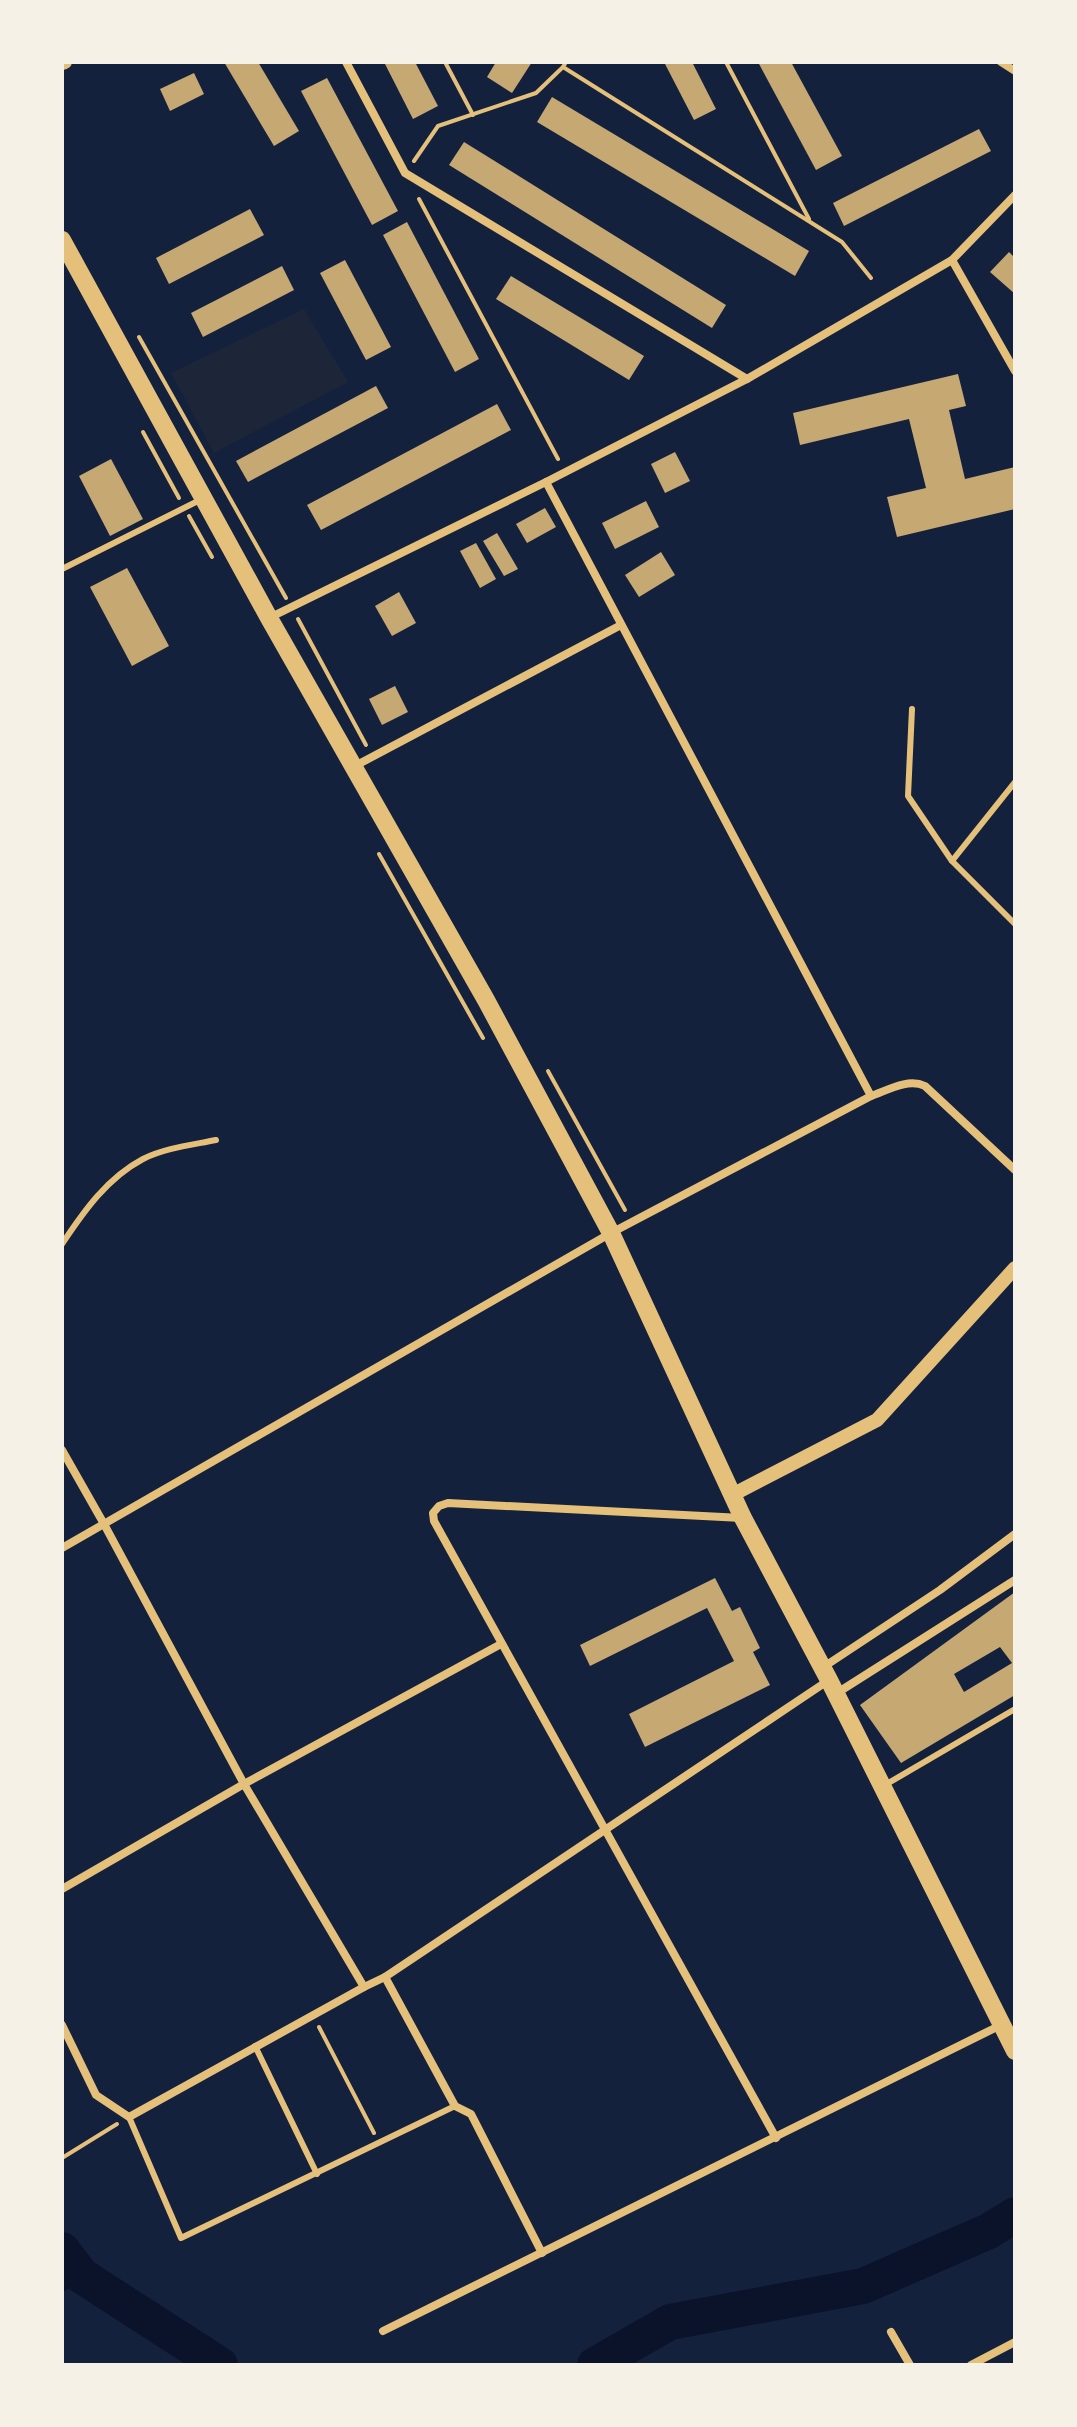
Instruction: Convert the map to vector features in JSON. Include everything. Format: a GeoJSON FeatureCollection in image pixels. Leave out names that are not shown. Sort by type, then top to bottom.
{"type":"FeatureCollection","features":[{"type":"Feature","properties":{"kind":"main road"},"geometry":{"type":"LineString","coordinates":[[62,240],[269,618],[486,1000],[611,1233],[743,1518],[829,1681],[1015,2051]]}},
{"type":"Feature","properties":{"kind":"street"},"geometry":{"type":"LineString","coordinates":[[346,62],[405,173],[747,379]]}},
{"type":"Feature","properties":{"kind":"street"},"geometry":{"type":"LineString","coordinates":[[1001,62],[1015,71]]}},
{"type":"Feature","properties":{"kind":"street"},"geometry":{"type":"LineString","coordinates":[[269,618],[747,379],[952,260],[1015,195]]}},
{"type":"Feature","properties":{"kind":"street"},"geometry":{"type":"LineString","coordinates":[[952,260],[1015,371]]}},
{"type":"Feature","properties":{"kind":"street"},"geometry":{"type":"LineString","coordinates":[[546,482],[871,1096]]}},
{"type":"Feature","properties":{"kind":"street"},"geometry":{"type":"LineString","coordinates":[[353,767],[621,625]]}},
{"type":"Feature","properties":{"kind":"street"},"geometry":{"type":"LineString","coordinates":[[62,1548],[611,1233],[871,1096],[905,1084],[917,1082],[925,1086],[1015,1170]]}},
{"type":"Feature","properties":{"kind":"street"},"geometry":{"type":"LineString","coordinates":[[732,1495],[877,1420],[1015,1268]]}},
{"type":"Feature","properties":{"kind":"street"},"geometry":{"type":"LineString","coordinates":[[62,1450],[244,1784],[364,1987]]}},
{"type":"Feature","properties":{"kind":"street"},"geometry":{"type":"LineString","coordinates":[[743,1518],[448,1503],[439,1506],[433,1513],[434,1521],[501,1644],[776,2138]]}},
{"type":"Feature","properties":{"kind":"street"},"geometry":{"type":"LineString","coordinates":[[829,1681],[940,1590],[1015,1534]]}},
{"type":"Feature","properties":{"kind":"street"},"geometry":{"type":"LineString","coordinates":[[62,2025],[96,2095],[129,2117],[385,1977],[829,1681],[1015,1580]]}},
{"type":"Feature","properties":{"kind":"street"},"geometry":{"type":"LineString","coordinates":[[62,1889],[244,1784],[501,1644]]}},
{"type":"Feature","properties":{"kind":"street"},"geometry":{"type":"LineString","coordinates":[[385,1977],[455,2106],[471,2114],[542,2253]]}},
{"type":"Feature","properties":{"kind":"street"},"geometry":{"type":"LineString","coordinates":[[383,2331],[1001,2025]]}},
{"type":"Feature","properties":{"kind":"street"},"geometry":{"type":"LineString","coordinates":[[891,2332],[910,2365]]}},
{"type":"Feature","properties":{"kind":"street"},"geometry":{"type":"LineString","coordinates":[[971,2365],[1015,2342]]}},
{"type":"Feature","properties":{"kind":"lane"},"geometry":{"type":"LineString","coordinates":[[62,569],[204,497]]}},
{"type":"Feature","properties":{"kind":"lane"},"geometry":{"type":"LineString","coordinates":[[912,709],[908,796],[952,861],[1015,924]]}},
{"type":"Feature","properties":{"kind":"lane"},"geometry":{"type":"LineString","coordinates":[[952,861],[1015,782]]}},
{"type":"Feature","properties":{"kind":"lane"},"geometry":{"type":"LineString","coordinates":[[62,1244],[85,1209],[113,1179],[143,1159],[216,1140]]}},
{"type":"Feature","properties":{"kind":"lane"},"geometry":{"type":"LineString","coordinates":[[881,1787],[1015,1709]]}},
{"type":"Feature","properties":{"kind":"lane"},"geometry":{"type":"LineString","coordinates":[[255,2046],[317,2174]]}},
{"type":"Feature","properties":{"kind":"lane"},"geometry":{"type":"LineString","coordinates":[[129,2117],[181,2238],[455,2106]]}},
{"type":"Feature","properties":{"kind":"path"},"geometry":{"type":"LineString","coordinates":[[445,62],[473,115]]}},
{"type":"Feature","properties":{"kind":"path"},"geometry":{"type":"LineString","coordinates":[[726,62],[810,222]]}},
{"type":"Feature","properties":{"kind":"path"},"geometry":{"type":"LineString","coordinates":[[565,472],[405,173],[438,126],[536,93],[565,64],[842,242],[871,278]]}},
{"type":"Feature","properties":{"kind":"path"},"geometry":{"type":"LineString","coordinates":[[133,326],[292,608]]}},
{"type":"Feature","properties":{"kind":"path"},"geometry":{"type":"LineString","coordinates":[[313,2015],[379,2143]]}},
{"type":"Feature","properties":{"kind":"path"},"geometry":{"type":"LineString","coordinates":[[62,2158],[129,2117]]}},
{"type":"Feature","properties":{"kind":"shaded area"},"geometry":{"type":"Polygon","coordinates":[[[304,309],[348,382],[214,453],[171,373],[304,309]]]}},
{"type":"Feature","properties":{"kind":"building"},"geometry":{"type":"Polygon","coordinates":[[[224,62],[258,62],[299,131],[274,146],[224,62]]]}},
{"type":"Feature","properties":{"kind":"building"},"geometry":{"type":"Polygon","coordinates":[[[384,62],[415,62],[438,106],[413,119],[384,62]]]}},
{"type":"Feature","properties":{"kind":"building"},"geometry":{"type":"Polygon","coordinates":[[[496,62],[532,62],[512,93],[487,77],[496,62]]]}},
{"type":"Feature","properties":{"kind":"building"},"geometry":{"type":"Polygon","coordinates":[[[664,62],[692,62],[716,109],[694,120],[664,62]]]}},
{"type":"Feature","properties":{"kind":"building"},"geometry":{"type":"Polygon","coordinates":[[[758,62],[791,62],[842,156],[816,170],[758,62]]]}},
{"type":"Feature","properties":{"kind":"building"},"geometry":{"type":"Polygon","coordinates":[[[194,73],[204,94],[170,111],[160,89],[194,73]]]}},
{"type":"Feature","properties":{"kind":"building"},"geometry":{"type":"Polygon","coordinates":[[[327,78],[398,211],[372,225],[301,91],[327,78]]]}},
{"type":"Feature","properties":{"kind":"building"},"geometry":{"type":"Polygon","coordinates":[[[552,97],[809,251],[795,276],[537,122],[552,97]]]}},
{"type":"Feature","properties":{"kind":"building"},"geometry":{"type":"Polygon","coordinates":[[[979,129],[991,151],[844,226],[833,203],[979,129]]]}},
{"type":"Feature","properties":{"kind":"building"},"geometry":{"type":"Polygon","coordinates":[[[464,142],[726,305],[712,328],[449,165],[464,142]]]}},
{"type":"Feature","properties":{"kind":"building"},"geometry":{"type":"Polygon","coordinates":[[[250,209],[264,235],[169,284],[156,258],[250,209]]]}},
{"type":"Feature","properties":{"kind":"building"},"geometry":{"type":"Polygon","coordinates":[[[407,222],[479,359],[455,372],[383,235],[407,222]]]}},
{"type":"Feature","properties":{"kind":"building"},"geometry":{"type":"Polygon","coordinates":[[[1009,252],[1015,258],[1015,294],[990,272],[1009,252]]]}},
{"type":"Feature","properties":{"kind":"building"},"geometry":{"type":"Polygon","coordinates":[[[345,260],[391,347],[366,360],[320,273],[345,260]]]}},
{"type":"Feature","properties":{"kind":"building"},"geometry":{"type":"Polygon","coordinates":[[[282,266],[294,290],[203,337],[191,313],[282,266]]]}},
{"type":"Feature","properties":{"kind":"building"},"geometry":{"type":"Polygon","coordinates":[[[511,276],[644,356],[629,380],[496,299],[511,276]]]}},
{"type":"Feature","properties":{"kind":"building"},"geometry":{"type":"Polygon","coordinates":[[[958,374],[966,406],[949,410],[965,479],[1015,467],[1015,509],[897,537],[887,497],[926,488],[909,419],[800,445],[793,413],[958,374]]]}},
{"type":"Feature","properties":{"kind":"building"},"geometry":{"type":"Polygon","coordinates":[[[376,386],[388,408],[248,482],[236,461],[376,386]]]}},
{"type":"Feature","properties":{"kind":"building"},"geometry":{"type":"Polygon","coordinates":[[[497,404],[511,430],[321,530],[307,505],[497,404]]]}},
{"type":"Feature","properties":{"kind":"building"},"geometry":{"type":"Polygon","coordinates":[[[675,452],[690,481],[665,493],[651,464],[675,452]]]}},
{"type":"Feature","properties":{"kind":"building"},"geometry":{"type":"Polygon","coordinates":[[[111,459],[143,519],[110,536],[79,476],[111,459]]]}},
{"type":"Feature","properties":{"kind":"building"},"geometry":{"type":"Polygon","coordinates":[[[646,501],[659,527],[615,549],[602,523],[646,501]]]}},
{"type":"Feature","properties":{"kind":"building"},"geometry":{"type":"Polygon","coordinates":[[[545,508],[556,527],[527,543],[516,524],[545,508]]]}},
{"type":"Feature","properties":{"kind":"building"},"geometry":{"type":"Polygon","coordinates":[[[497,533],[518,569],[504,576],[483,541],[497,533]]]}},
{"type":"Feature","properties":{"kind":"building"},"geometry":{"type":"Polygon","coordinates":[[[476,543],[496,579],[480,588],[460,551],[476,543]]]}},
{"type":"Feature","properties":{"kind":"building"},"geometry":{"type":"Polygon","coordinates":[[[661,552],[675,575],[639,597],[625,575],[661,552]]]}},
{"type":"Feature","properties":{"kind":"building"},"geometry":{"type":"Polygon","coordinates":[[[127,568],[169,646],[132,666],[90,587],[127,568]]]}},
{"type":"Feature","properties":{"kind":"building"},"geometry":{"type":"Polygon","coordinates":[[[399,592],[416,623],[392,636],[375,606],[399,592]]]}},
{"type":"Feature","properties":{"kind":"building"},"geometry":{"type":"Polygon","coordinates":[[[395,686],[408,712],[382,725],[369,699],[395,686]]]}},
{"type":"Feature","properties":{"kind":"building"},"geometry":{"type":"Polygon","coordinates":[[[715,1578],[732,1611],[740,1607],[760,1648],[753,1652],[770,1685],[645,1747],[629,1714],[734,1661],[707,1608],[590,1666],[580,1645],[715,1578]]]}},
{"type":"Feature","properties":{"kind":"building"},"geometry":{"type":"Polygon","coordinates":[[[1015,1592],[1015,1695],[901,1763],[860,1705],[1015,1592]],[[1000,1647],[954,1674],[964,1692],[1012,1663],[1000,1647]]]}},
{"type":"Feature","properties":{"kind":"waterway"},"geometry":{"type":"LineString","coordinates":[[595,2365],[670,2322],[863,2286],[989,2231],[1015,2215]]}},
{"type":"Feature","properties":{"kind":"waterway"},"geometry":{"type":"LineString","coordinates":[[62,2250],[82,2276],[220,2365]]}},
{"type":"Feature","properties":{"kind":"waterway"},"geometry":{"type":"LineString","coordinates":[[62,2289],[82,2276]]}}]}
